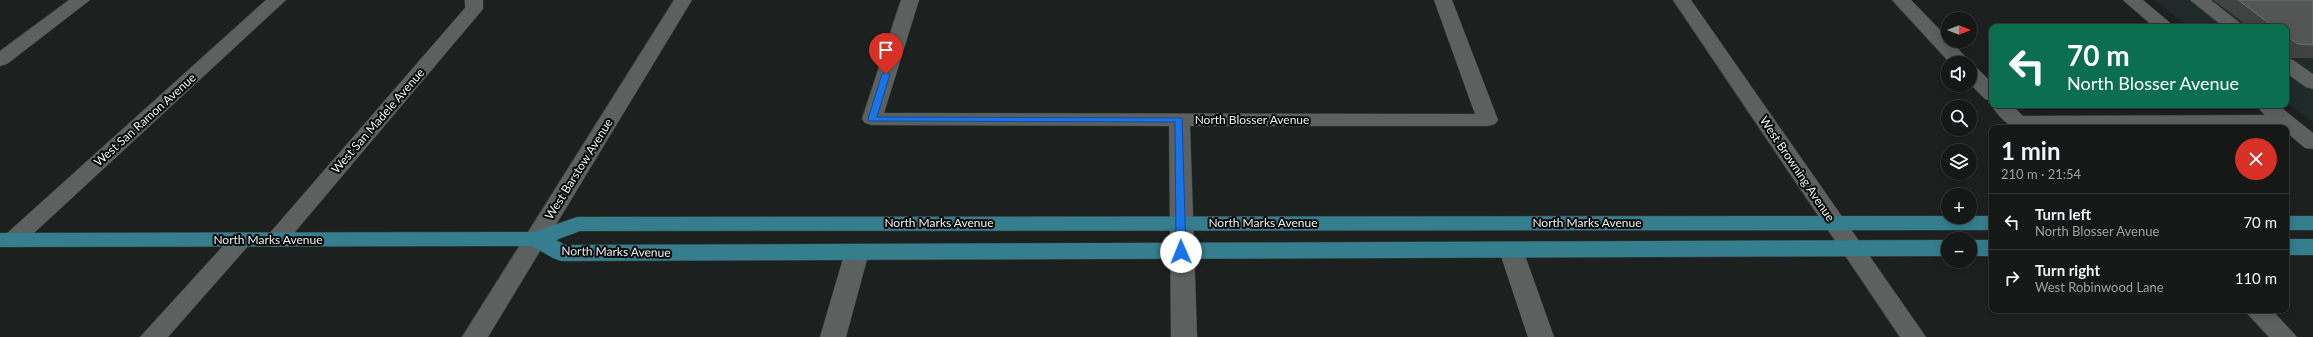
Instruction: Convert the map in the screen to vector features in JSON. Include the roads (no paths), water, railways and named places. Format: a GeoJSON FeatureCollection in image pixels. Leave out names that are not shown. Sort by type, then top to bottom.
{"type":"FeatureCollection","features":[{"type":"Feature","properties":{"kind":"main road"},"geometry":{"type":"LineString","coordinates":[[2289,223],[2313,223]]}},
{"type":"Feature","properties":{"kind":"main road","name":"North Marks Avenue"},"geometry":{"type":"LineString","coordinates":[[7,240],[536,239],[577,224],[1989,224]]}},
{"type":"Feature","properties":{"kind":"main road","name":"North Marks Avenue"},"geometry":{"type":"LineString","coordinates":[[536,239],[561,253],[1181,252],[1941,248]]}},
{"type":"Feature","properties":{"kind":"main road"},"geometry":{"type":"LineString","coordinates":[[1977,248],[1989,248]]}},
{"type":"Feature","properties":{"kind":"street"},"geometry":{"type":"LineString","coordinates":[[0,60],[81,0]]}},
{"type":"Feature","properties":{"kind":"street","name":"West San Ramon Avenue"},"geometry":{"type":"LineString","coordinates":[[7,240],[277,0]]}},
{"type":"Feature","properties":{"kind":"street","name":"West San Madele Avenue"},"geometry":{"type":"LineString","coordinates":[[276,240],[474,9],[474,0]]}},
{"type":"Feature","properties":{"kind":"street","name":"West Barstow Avenue"},"geometry":{"type":"LineString","coordinates":[[475,337],[683,0]]}},
{"type":"Feature","properties":{"kind":"street","name":"North Blosser Avenue"},"geometry":{"type":"LineString","coordinates":[[910,0],[872,119],[1488,120],[1443,0]]}},
{"type":"Feature","properties":{"kind":"street","name":"West Browning Avenue"},"geometry":{"type":"LineString","coordinates":[[1682,0],[1913,337]]}},
{"type":"Feature","properties":{"kind":"street"},"geometry":{"type":"LineString","coordinates":[[1902,0],[1954,56]]}},
{"type":"Feature","properties":{"kind":"street"},"geometry":{"type":"LineString","coordinates":[[2132,0],[2162,24]]}},
{"type":"Feature","properties":{"kind":"street"},"geometry":{"type":"LineString","coordinates":[[2199,0],[2232,24]]}},
{"type":"Feature","properties":{"kind":"street"},"geometry":{"type":"LineString","coordinates":[[2289,66],[2313,83]]}},
{"type":"Feature","properties":{"kind":"street"},"geometry":{"type":"LineString","coordinates":[[1977,79],[1989,92]]}},
{"type":"Feature","properties":{"kind":"street"},"geometry":{"type":"LineString","coordinates":[[2004,108],[2017,122],[2286,121]]}},
{"type":"Feature","properties":{"kind":"street"},"geometry":{"type":"LineString","coordinates":[[2269,108],[2313,143]]}},
{"type":"Feature","properties":{"kind":"street"},"geometry":{"type":"LineString","coordinates":[[1179,120],[1180,223],[1184,337]]}},
{"type":"Feature","properties":{"kind":"street"},"geometry":{"type":"LineString","coordinates":[[154,337],[241,240]]}},
{"type":"Feature","properties":{"kind":"street"},"geometry":{"type":"LineString","coordinates":[[1510,250],[1541,337]]}},
{"type":"Feature","properties":{"kind":"street"},"geometry":{"type":"LineString","coordinates":[[833,337],[857,252]]}},
{"type":"Feature","properties":{"kind":"street"},"geometry":{"type":"LineString","coordinates":[[2260,313],[2284,337]]}}]}
